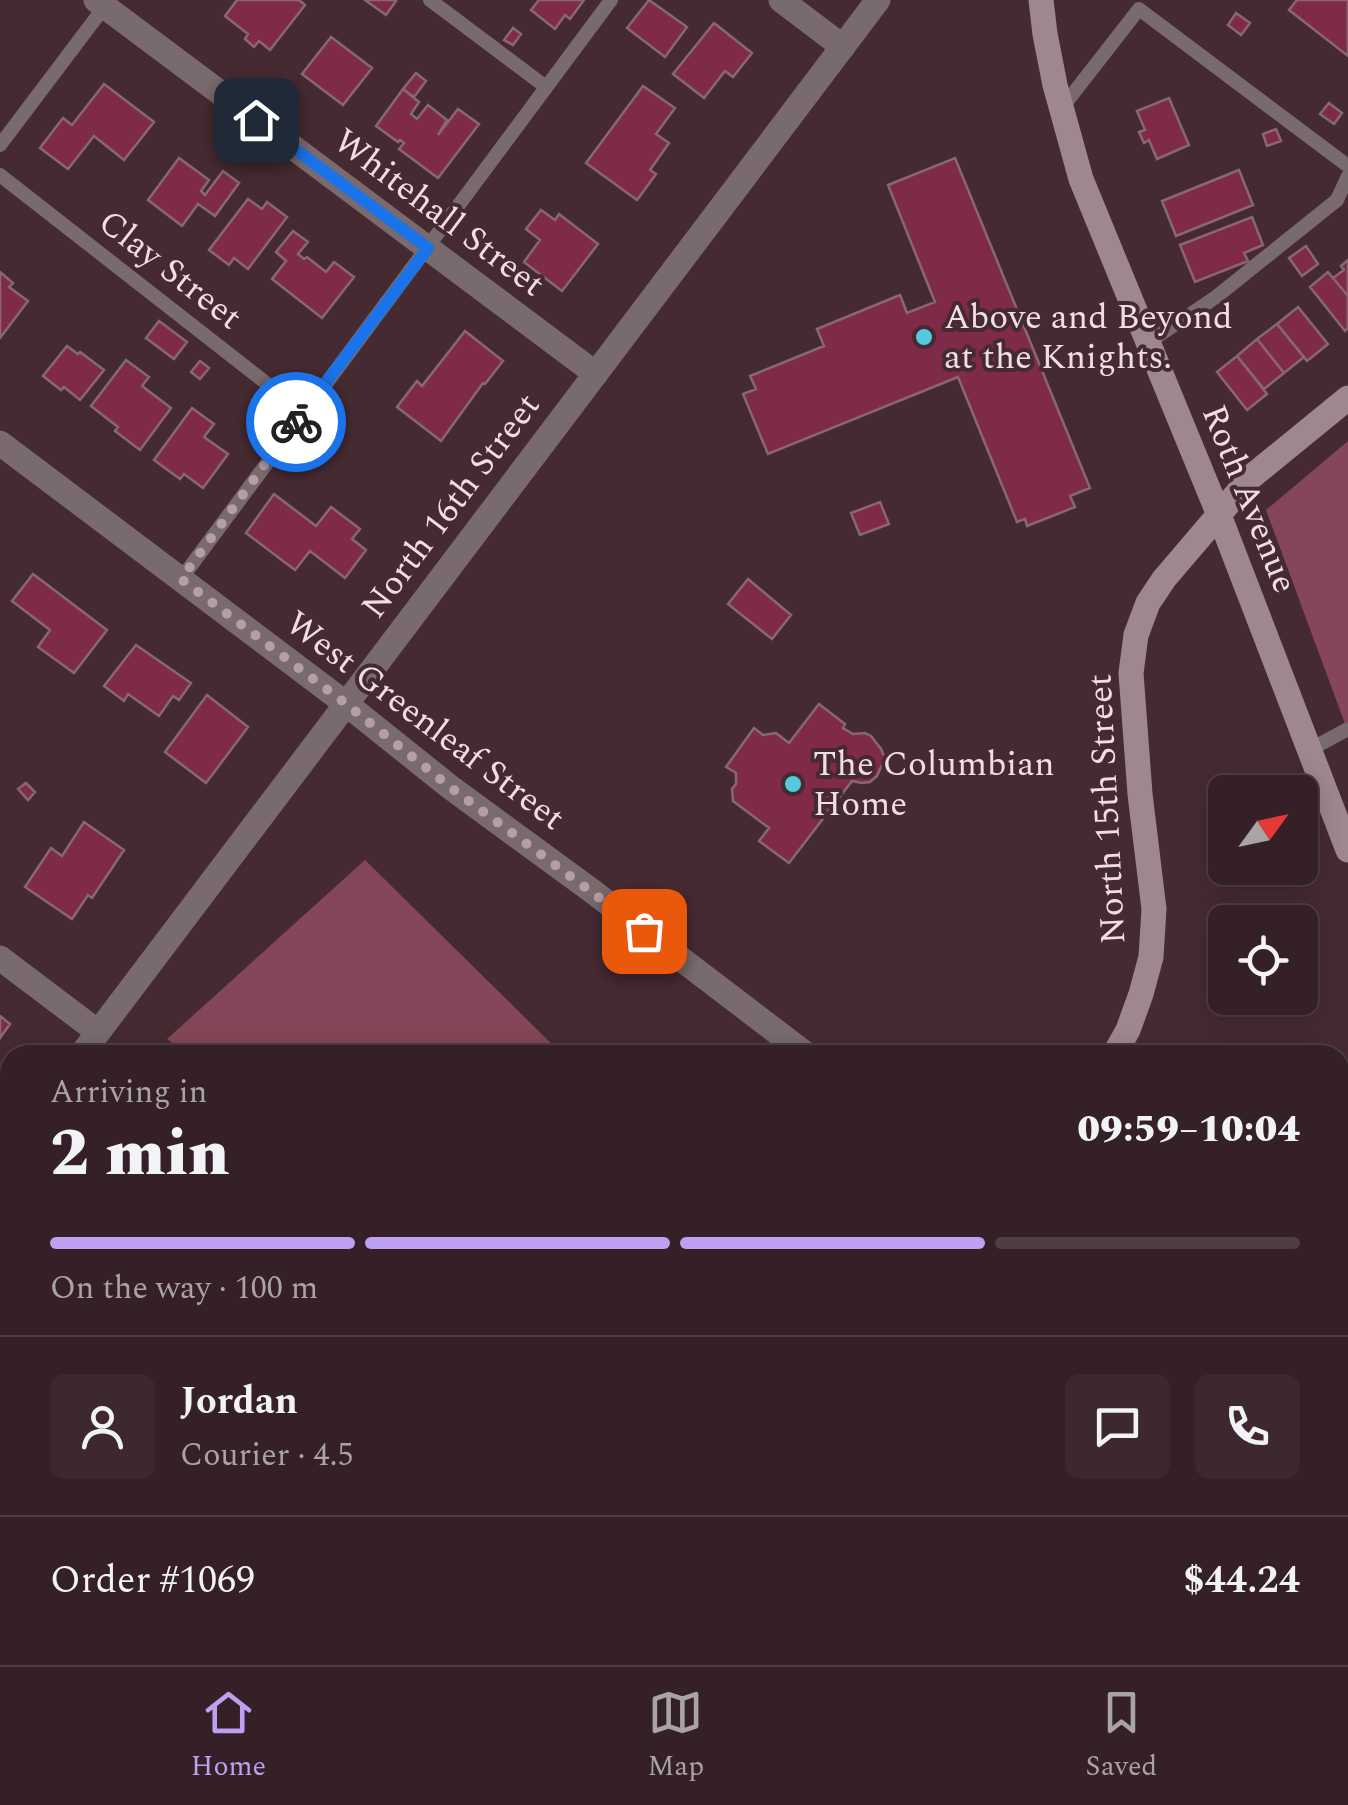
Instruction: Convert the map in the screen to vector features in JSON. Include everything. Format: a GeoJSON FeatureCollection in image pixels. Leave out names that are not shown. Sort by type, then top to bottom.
{"type":"FeatureCollection","features":[{"type":"Feature","properties":{"kind":"main road","name":"Roth Avenue"},"geometry":{"type":"LineString","coordinates":[[1042,0],[1060,109],[1080,179],[1219,515],[1348,850]]}},
{"type":"Feature","properties":{"kind":"main road","name":"North 15th Street"},"geometry":{"type":"LineString","coordinates":[[1120,1045],[1141,994],[1150,957],[1154,909],[1130,673],[1136,635],[1148,603],[1164,578],[1251,478],[1348,398]]}},
{"type":"Feature","properties":{"kind":"street"},"geometry":{"type":"LineString","coordinates":[[781,0],[843,47]]}},
{"type":"Feature","properties":{"kind":"street","name":"North 16th Street"},"geometry":{"type":"LineString","coordinates":[[89,1045],[878,0]]}},
{"type":"Feature","properties":{"kind":"street","name":"Whitehall Street"},"geometry":{"type":"LineString","coordinates":[[103,2],[596,374]]}},
{"type":"Feature","properties":{"kind":"street","name":"West Greenleaf Street"},"geometry":{"type":"LineString","coordinates":[[0,442],[794,1045]]}},
{"type":"Feature","properties":{"kind":"street"},"geometry":{"type":"LineString","coordinates":[[0,958],[98,1032]]}},
{"type":"Feature","properties":{"kind":"lane"},"geometry":{"type":"LineString","coordinates":[[430,0],[546,87]]}},
{"type":"Feature","properties":{"kind":"lane"},"geometry":{"type":"LineString","coordinates":[[181,579],[611,0]]}},
{"type":"Feature","properties":{"kind":"lane"},"geometry":{"type":"LineString","coordinates":[[0,144],[103,2]]}},
{"type":"Feature","properties":{"kind":"lane"},"geometry":{"type":"LineString","coordinates":[[1060,109],[1139,8],[1348,166]]}},
{"type":"Feature","properties":{"kind":"lane","name":"Clay Street"},"geometry":{"type":"LineString","coordinates":[[0,175],[303,412]]}},
{"type":"Feature","properties":{"kind":"lane"},"geometry":{"type":"LineString","coordinates":[[1149,342],[1216,298],[1337,200],[1348,176]]}},
{"type":"Feature","properties":{"kind":"lane"},"geometry":{"type":"LineString","coordinates":[[1310,750],[1348,729]]}},
{"type":"Feature","properties":{"kind":"shaded area"},"geometry":{"type":"Polygon","coordinates":[[[1348,441],[1348,732],[1266,510],[1348,441]]]}},
{"type":"Feature","properties":{"kind":"shaded area"},"geometry":{"type":"Polygon","coordinates":[[[365,860],[553,1045],[175,1045],[167,1039],[365,860]]]}},
{"type":"Feature","properties":{"kind":"building"},"geometry":{"type":"Polygon","coordinates":[[[237,0],[299,0],[305,5],[270,50],[259,41],[254,47],[245,39],[248,34],[225,16],[237,0]]]}},
{"type":"Feature","properties":{"kind":"building"},"geometry":{"type":"Polygon","coordinates":[[[365,0],[395,0],[396,1],[386,15],[365,0]]]}},
{"type":"Feature","properties":{"kind":"building"},"geometry":{"type":"Polygon","coordinates":[[[539,0],[584,0],[570,19],[565,15],[555,29],[531,10],[539,0]]]}},
{"type":"Feature","properties":{"kind":"building"},"geometry":{"type":"Polygon","coordinates":[[[649,0],[687,27],[665,57],[627,28],[649,0]]]}},
{"type":"Feature","properties":{"kind":"building"},"geometry":{"type":"Polygon","coordinates":[[[1297,0],[1348,0],[1348,56],[1289,10],[1297,0]]]}},
{"type":"Feature","properties":{"kind":"building"},"geometry":{"type":"Polygon","coordinates":[[[1236,13],[1250,23],[1241,35],[1228,25],[1236,13]]]}},
{"type":"Feature","properties":{"kind":"building"},"geometry":{"type":"Polygon","coordinates":[[[714,23],[752,53],[733,77],[725,71],[704,98],[673,74],[714,23]]]}},
{"type":"Feature","properties":{"kind":"building"},"geometry":{"type":"Polygon","coordinates":[[[513,28],[521,34],[513,45],[504,40],[513,28]]]}},
{"type":"Feature","properties":{"kind":"building"},"geometry":{"type":"Polygon","coordinates":[[[331,37],[372,68],[343,105],[302,74],[331,37]]]}},
{"type":"Feature","properties":{"kind":"building"},"geometry":{"type":"Polygon","coordinates":[[[416,73],[426,81],[414,97],[403,89],[416,73]]]}},
{"type":"Feature","properties":{"kind":"building"},"geometry":{"type":"Polygon","coordinates":[[[104,84],[154,122],[124,160],[94,136],[68,169],[40,148],[63,118],[72,125],[104,84]]]}},
{"type":"Feature","properties":{"kind":"building"},"geometry":{"type":"Polygon","coordinates":[[[643,86],[675,108],[656,134],[669,143],[650,170],[656,174],[637,200],[586,163],[643,86]]]}},
{"type":"Feature","properties":{"kind":"building"},"geometry":{"type":"Polygon","coordinates":[[[403,89],[419,102],[411,114],[417,119],[428,105],[447,120],[438,135],[458,109],[479,124],[438,178],[399,149],[404,143],[376,126],[403,89]]]}},
{"type":"Feature","properties":{"kind":"building"},"geometry":{"type":"Polygon","coordinates":[[[1169,98],[1189,145],[1157,159],[1149,140],[1144,143],[1139,132],[1145,130],[1137,111],[1169,98]]]}},
{"type":"Feature","properties":{"kind":"building"},"geometry":{"type":"Polygon","coordinates":[[[1329,103],[1342,113],[1334,124],[1320,114],[1329,103]]]}},
{"type":"Feature","properties":{"kind":"building"},"geometry":{"type":"Polygon","coordinates":[[[1276,129],[1281,141],[1267,146],[1263,134],[1276,129]]]}},
{"type":"Feature","properties":{"kind":"building"},"geometry":{"type":"Polygon","coordinates":[[[179,158],[209,180],[201,191],[205,195],[223,171],[239,183],[215,216],[198,204],[182,226],[148,200],[179,158]]]}},
{"type":"Feature","properties":{"kind":"building","name":"Above and Beyond at the Knights."},"geometry":{"type":"Polygon","coordinates":[[[955,158],[1090,488],[1070,496],[1075,507],[1027,526],[1025,519],[1017,522],[958,377],[768,454],[743,394],[756,389],[750,376],[824,346],[817,329],[900,295],[907,313],[935,302],[888,185],[955,158]]]}},
{"type":"Feature","properties":{"kind":"building"},"geometry":{"type":"Polygon","coordinates":[[[1239,170],[1253,205],[1176,236],[1162,201],[1239,170]]]}},
{"type":"Feature","properties":{"kind":"building"},"geometry":{"type":"Polygon","coordinates":[[[248,199],[262,209],[267,202],[287,217],[248,269],[234,258],[229,265],[209,250],[248,199]]]}},
{"type":"Feature","properties":{"kind":"building"},"geometry":{"type":"Polygon","coordinates":[[[541,210],[555,220],[559,214],[598,244],[562,291],[524,262],[540,240],[526,229],[541,210]]]}},
{"type":"Feature","properties":{"kind":"building"},"geometry":{"type":"Polygon","coordinates":[[[1252,217],[1263,245],[1244,253],[1248,261],[1195,282],[1180,245],[1252,217]]]}},
{"type":"Feature","properties":{"kind":"building"},"geometry":{"type":"Polygon","coordinates":[[[293,231],[308,242],[298,254],[304,259],[307,257],[326,272],[334,262],[354,277],[322,318],[272,279],[286,261],[276,252],[293,231]]]}},
{"type":"Feature","properties":{"kind":"building"},"geometry":{"type":"Polygon","coordinates":[[[1306,246],[1318,264],[1302,276],[1289,258],[1306,246]]]}},
{"type":"Feature","properties":{"kind":"building"},"geometry":{"type":"Polygon","coordinates":[[[1348,260],[1348,296],[1333,278],[1344,270],[1341,266],[1348,260]]]}},
{"type":"Feature","properties":{"kind":"building"},"geometry":{"type":"Polygon","coordinates":[[[0,272],[13,283],[9,287],[28,301],[0,338],[0,272]]]}},
{"type":"Feature","properties":{"kind":"building"},"geometry":{"type":"Polygon","coordinates":[[[1328,272],[1348,296],[1345,331],[1310,287],[1328,272]]]}},
{"type":"Feature","properties":{"kind":"building"},"geometry":{"type":"Polygon","coordinates":[[[1298,307],[1328,344],[1307,361],[1277,324],[1298,307]]]}},
{"type":"Feature","properties":{"kind":"building"},"geometry":{"type":"Polygon","coordinates":[[[159,321],[187,342],[174,359],[146,338],[159,321]]]}},
{"type":"Feature","properties":{"kind":"building"},"geometry":{"type":"Polygon","coordinates":[[[1277,324],[1304,357],[1284,373],[1257,339],[1277,324]]]}},
{"type":"Feature","properties":{"kind":"building"},"geometry":{"type":"Polygon","coordinates":[[[465,331],[503,361],[441,441],[397,407],[417,381],[422,386],[465,331]]]}},
{"type":"Feature","properties":{"kind":"building"},"geometry":{"type":"Polygon","coordinates":[[[1257,339],[1284,373],[1264,389],[1237,356],[1257,339]]]}},
{"type":"Feature","properties":{"kind":"building"},"geometry":{"type":"Polygon","coordinates":[[[67,346],[104,370],[80,400],[43,376],[67,346]]]}},
{"type":"Feature","properties":{"kind":"building"},"geometry":{"type":"Polygon","coordinates":[[[1237,356],[1267,394],[1247,410],[1217,372],[1237,356]]]}},
{"type":"Feature","properties":{"kind":"building"},"geometry":{"type":"Polygon","coordinates":[[[126,360],[149,377],[142,386],[171,408],[140,450],[91,406],[126,360]]]}},
{"type":"Feature","properties":{"kind":"building"},"geometry":{"type":"Polygon","coordinates":[[[200,361],[209,368],[200,379],[191,372],[200,361]]]}},
{"type":"Feature","properties":{"kind":"building"},"geometry":{"type":"Polygon","coordinates":[[[192,408],[214,424],[204,437],[228,454],[203,488],[184,474],[180,479],[154,460],[192,408]]]}},
{"type":"Feature","properties":{"kind":"building"},"geometry":{"type":"Polygon","coordinates":[[[274,494],[316,526],[331,507],[360,529],[352,539],[366,550],[345,578],[310,551],[295,570],[246,533],[274,494]]]}},
{"type":"Feature","properties":{"kind":"building"},"geometry":{"type":"Polygon","coordinates":[[[880,502],[889,524],[860,535],[851,513],[880,502]]]}},
{"type":"Feature","properties":{"kind":"building"},"geometry":{"type":"Polygon","coordinates":[[[33,574],[107,630],[74,673],[38,647],[50,630],[12,601],[33,574]]]}},
{"type":"Feature","properties":{"kind":"building"},"geometry":{"type":"Polygon","coordinates":[[[748,579],[791,615],[772,639],[728,604],[748,579]]]}},
{"type":"Feature","properties":{"kind":"building"},"geometry":{"type":"Polygon","coordinates":[[[136,645],[191,683],[179,700],[173,696],[159,716],[128,694],[124,701],[104,686],[136,645]]]}},
{"type":"Feature","properties":{"kind":"building"},"geometry":{"type":"Polygon","coordinates":[[[207,695],[248,727],[206,783],[165,752],[207,695]]]}},
{"type":"Feature","properties":{"kind":"building","name":"The Columbian Home"},"geometry":{"type":"Polygon","coordinates":[[[819,704],[845,724],[843,728],[853,734],[871,736],[885,758],[870,782],[852,781],[789,863],[759,841],[769,828],[733,801],[736,773],[726,767],[754,728],[763,735],[776,733],[789,743],[819,704]]]}},
{"type":"Feature","properties":{"kind":"building"},"geometry":{"type":"Polygon","coordinates":[[[26,783],[35,792],[28,800],[18,789],[26,783]]]}},
{"type":"Feature","properties":{"kind":"building"},"geometry":{"type":"Polygon","coordinates":[[[84,822],[124,850],[92,898],[88,895],[72,919],[25,887],[51,848],[62,856],[84,822]]]}},
{"type":"Feature","properties":{"kind":"building"},"geometry":{"type":"Polygon","coordinates":[[[0,1016],[10,1024],[0,1038],[0,1016]]]}},
{"type":"Feature","properties":{"kind":"way so far"},"geometry":{"type":"LineString","coordinates":[[296,422],[181,579],[644,931]]}},
{"type":"Feature","properties":{"kind":"place","name":"Above and Beyond at the Knights."},"geometry":{"type":"Point","coordinates":[924,337]}},
{"type":"Feature","properties":{"kind":"place","name":"The Columbian Home"},"geometry":{"type":"Point","coordinates":[793,784]}},
{"type":"Feature","properties":{"kind":"route"},"geometry":{"type":"LineString","coordinates":[[256,120],[428,248],[296,422]]}}]}
